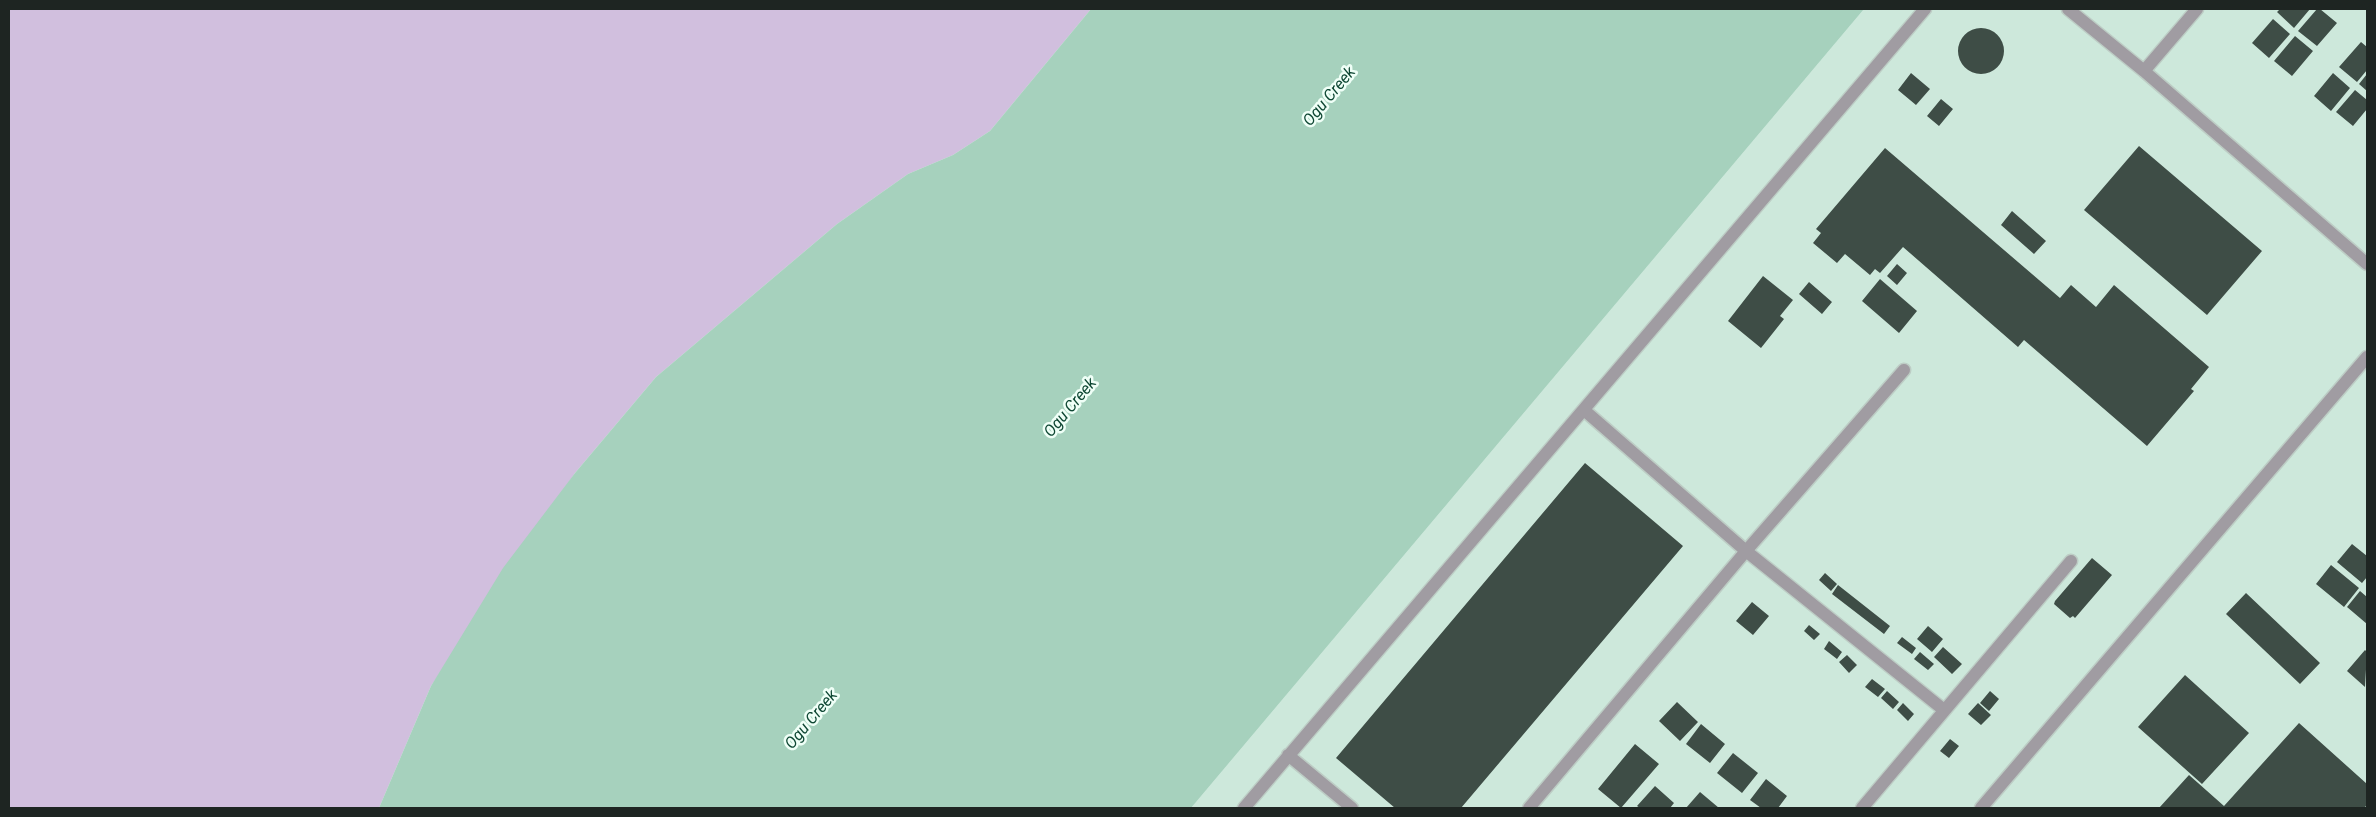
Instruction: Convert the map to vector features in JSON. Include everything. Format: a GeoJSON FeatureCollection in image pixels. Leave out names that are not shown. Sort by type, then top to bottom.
{"type":"FeatureCollection","features":[{"type":"Feature","properties":{"kind":"lane"},"geometry":{"type":"LineString","coordinates":[[1244,808],[1925,9]]}},
{"type":"Feature","properties":{"kind":"lane"},"geometry":{"type":"LineString","coordinates":[[2068,9],[2144,71],[2367,264]]}},
{"type":"Feature","properties":{"kind":"lane"},"geometry":{"type":"LineString","coordinates":[[2144,71],[2197,9]]}},
{"type":"Feature","properties":{"kind":"lane"},"geometry":{"type":"LineString","coordinates":[[1981,808],[2367,357]]}},
{"type":"Feature","properties":{"kind":"lane"},"geometry":{"type":"LineString","coordinates":[[1529,808],[1746,551],[1904,370]]}},
{"type":"Feature","properties":{"kind":"lane"},"geometry":{"type":"LineString","coordinates":[[1584,410],[1746,551],[1944,710]]}},
{"type":"Feature","properties":{"kind":"lane"},"geometry":{"type":"LineString","coordinates":[[1862,808],[2071,561]]}},
{"type":"Feature","properties":{"kind":"lane"},"geometry":{"type":"LineString","coordinates":[[1288,755],[1352,808]]}},
{"type":"Feature","properties":{"kind":"shaded area"},"geometry":{"type":"Polygon","coordinates":[[[9,9],[1091,9],[990,131],[953,155],[908,174],[837,224],[656,377],[575,473],[431,686],[379,808],[9,808],[9,9]]]}},
{"type":"Feature","properties":{"kind":"shaded area"},"geometry":{"type":"Polygon","coordinates":[[[1864,9],[2367,9],[2367,808],[1191,808],[1864,9]]]}},
{"type":"Feature","properties":{"kind":"water","name":"Ogu Creek"},"geometry":{"type":"Polygon","coordinates":[[[1091,9],[1864,9],[1191,808],[379,808],[431,686],[503,568],[575,473],[656,377],[837,224],[908,174],[953,155],[990,131],[1091,9]]]}},
{"type":"Feature","properties":{"kind":"building"},"geometry":{"type":"Polygon","coordinates":[[[2280,9],[2310,9],[2294,28],[2277,12],[2280,9]]]}},
{"type":"Feature","properties":{"kind":"building"},"geometry":{"type":"Polygon","coordinates":[[[2317,9],[2320,9],[2337,23],[2317,46],[2298,31],[2317,9]]]}},
{"type":"Feature","properties":{"kind":"building"},"geometry":{"type":"Polygon","coordinates":[[[2273,19],[2290,34],[2269,58],[2252,43],[2273,19]]]}},
{"type":"Feature","properties":{"kind":"building"},"geometry":{"type":"Polygon","coordinates":[[[1977,28],[1985,28],[1994,32],[2000,38],[2004,51],[2000,64],[1994,70],[1985,74],[1977,74],[1968,70],[1962,64],[1958,55],[1958,47],[1962,38],[1968,32],[1977,28]]]}},
{"type":"Feature","properties":{"kind":"building"},"geometry":{"type":"Polygon","coordinates":[[[2295,36],[2313,51],[2292,76],[2274,61],[2295,36]]]}},
{"type":"Feature","properties":{"kind":"building"},"geometry":{"type":"Polygon","coordinates":[[[2361,42],[2367,47],[2367,70],[2357,82],[2339,67],[2361,42]]]}},
{"type":"Feature","properties":{"kind":"building"},"geometry":{"type":"Polygon","coordinates":[[[1911,73],[1930,89],[1916,105],[1898,90],[1911,73]]]}},
{"type":"Feature","properties":{"kind":"building"},"geometry":{"type":"Polygon","coordinates":[[[2333,73],[2350,88],[2331,111],[2314,96],[2333,73]]]}},
{"type":"Feature","properties":{"kind":"building"},"geometry":{"type":"Polygon","coordinates":[[[2367,74],[2367,91],[2359,84],[2367,74]]]}},
{"type":"Feature","properties":{"kind":"building"},"geometry":{"type":"Polygon","coordinates":[[[2355,90],[2367,100],[2367,109],[2353,126],[2336,112],[2355,90]]]}},
{"type":"Feature","properties":{"kind":"building"},"geometry":{"type":"Polygon","coordinates":[[[1941,99],[1953,109],[1939,126],[1927,116],[1941,99]]]}},
{"type":"Feature","properties":{"kind":"building"},"geometry":{"type":"Polygon","coordinates":[[[2139,146],[2262,251],[2207,315],[2084,210],[2139,146]]]}},
{"type":"Feature","properties":{"kind":"building"},"geometry":{"type":"Polygon","coordinates":[[[1885,148],[2060,298],[2071,285],[2096,307],[2114,285],[2209,367],[2191,389],[2194,391],[2147,446],[2024,340],[2018,347],[1903,247],[1880,273],[1875,269],[1870,275],[1845,254],[1837,263],[1813,243],[1821,233],[1816,229],[1885,148]]]}},
{"type":"Feature","properties":{"kind":"building"},"geometry":{"type":"Polygon","coordinates":[[[2012,211],[2046,241],[2034,254],[2001,225],[2012,211]]]}},
{"type":"Feature","properties":{"kind":"building"},"geometry":{"type":"Polygon","coordinates":[[[1897,264],[1907,273],[1897,285],[1887,276],[1897,264]]]}},
{"type":"Feature","properties":{"kind":"building"},"geometry":{"type":"Polygon","coordinates":[[[1763,276],[1793,300],[1780,316],[1784,319],[1761,348],[1728,321],[1763,276]]]}},
{"type":"Feature","properties":{"kind":"building"},"geometry":{"type":"Polygon","coordinates":[[[1880,279],[1917,311],[1899,333],[1862,301],[1880,279]]]}},
{"type":"Feature","properties":{"kind":"building"},"geometry":{"type":"Polygon","coordinates":[[[1809,282],[1832,302],[1822,314],[1799,294],[1809,282]]]}},
{"type":"Feature","properties":{"kind":"building"},"geometry":{"type":"Polygon","coordinates":[[[1585,463],[1683,546],[1461,808],[1395,808],[1336,758],[1585,463]]]}},
{"type":"Feature","properties":{"kind":"building"},"geometry":{"type":"Polygon","coordinates":[[[2352,544],[2367,556],[2367,577],[2362,583],[2337,562],[2352,544]]]}},
{"type":"Feature","properties":{"kind":"building"},"geometry":{"type":"Polygon","coordinates":[[[2092,558],[2112,575],[2075,618],[2073,616],[2070,618],[2054,604],[2055,601],[2092,558]]]}},
{"type":"Feature","properties":{"kind":"building"},"geometry":{"type":"Polygon","coordinates":[[[2331,565],[2359,588],[2344,607],[2316,584],[2331,565]]]}},
{"type":"Feature","properties":{"kind":"building"},"geometry":{"type":"Polygon","coordinates":[[[1825,573],[1837,584],[1831,591],[1819,580],[1825,573]]]}},
{"type":"Feature","properties":{"kind":"building"},"geometry":{"type":"Polygon","coordinates":[[[1838,585],[1890,626],[1884,634],[1832,594],[1838,585]]]}},
{"type":"Feature","properties":{"kind":"building"},"geometry":{"type":"Polygon","coordinates":[[[2360,591],[2367,597],[2367,624],[2347,607],[2360,591]]]}},
{"type":"Feature","properties":{"kind":"building"},"geometry":{"type":"Polygon","coordinates":[[[2246,593],[2320,663],[2300,684],[2226,614],[2246,593]]]}},
{"type":"Feature","properties":{"kind":"building"},"geometry":{"type":"Polygon","coordinates":[[[1752,602],[1769,616],[1753,635],[1736,621],[1752,602]]]}},
{"type":"Feature","properties":{"kind":"building"},"geometry":{"type":"Polygon","coordinates":[[[1809,625],[1820,634],[1814,640],[1804,631],[1809,625]]]}},
{"type":"Feature","properties":{"kind":"building"},"geometry":{"type":"Polygon","coordinates":[[[1928,626],[1943,639],[1932,652],[1917,639],[1928,626]]]}},
{"type":"Feature","properties":{"kind":"building"},"geometry":{"type":"Polygon","coordinates":[[[1902,637],[1916,648],[1912,654],[1897,643],[1902,637]]]}},
{"type":"Feature","properties":{"kind":"building"},"geometry":{"type":"Polygon","coordinates":[[[1829,641],[1842,652],[1837,659],[1824,649],[1829,641]]]}},
{"type":"Feature","properties":{"kind":"building"},"geometry":{"type":"Polygon","coordinates":[[[1943,647],[1962,664],[1952,674],[1934,657],[1943,647]]]}},
{"type":"Feature","properties":{"kind":"building"},"geometry":{"type":"Polygon","coordinates":[[[2365,650],[2367,652],[2365,687],[2347,671],[2365,650]]]}},
{"type":"Feature","properties":{"kind":"building"},"geometry":{"type":"Polygon","coordinates":[[[1920,652],[1934,664],[1928,670],[1914,659],[1920,652]]]}},
{"type":"Feature","properties":{"kind":"building"},"geometry":{"type":"Polygon","coordinates":[[[1847,655],[1857,665],[1849,673],[1839,662],[1847,655]]]}},
{"type":"Feature","properties":{"kind":"building"},"geometry":{"type":"Polygon","coordinates":[[[2185,675],[2249,733],[2202,784],[2138,727],[2185,675]]]}},
{"type":"Feature","properties":{"kind":"building"},"geometry":{"type":"Polygon","coordinates":[[[1872,679],[1885,689],[1878,697],[1865,687],[1872,679]]]}},
{"type":"Feature","properties":{"kind":"building"},"geometry":{"type":"Polygon","coordinates":[[[1887,691],[1899,702],[1893,709],[1881,698],[1887,691]]]}},
{"type":"Feature","properties":{"kind":"building"},"geometry":{"type":"Polygon","coordinates":[[[1990,691],[1999,699],[1989,711],[1980,703],[1990,691]]]}},
{"type":"Feature","properties":{"kind":"building"},"geometry":{"type":"Polygon","coordinates":[[[1677,702],[1698,722],[1680,741],[1659,721],[1677,702]]]}},
{"type":"Feature","properties":{"kind":"building"},"geometry":{"type":"Polygon","coordinates":[[[1903,703],[1914,714],[1908,721],[1897,710],[1903,703]]]}},
{"type":"Feature","properties":{"kind":"building"},"geometry":{"type":"Polygon","coordinates":[[[1978,703],[1991,715],[1981,725],[1968,714],[1978,703]]]}},
{"type":"Feature","properties":{"kind":"building"},"geometry":{"type":"Polygon","coordinates":[[[2299,723],[2367,784],[2367,805],[2364,808],[2159,808],[2189,775],[2224,806],[2299,723]]]}},
{"type":"Feature","properties":{"kind":"building"},"geometry":{"type":"Polygon","coordinates":[[[1701,724],[1725,744],[1710,763],[1686,744],[1701,724]]]}},
{"type":"Feature","properties":{"kind":"building"},"geometry":{"type":"Polygon","coordinates":[[[1950,739],[1959,746],[1949,758],[1940,751],[1950,739]]]}},
{"type":"Feature","properties":{"kind":"building"},"geometry":{"type":"Polygon","coordinates":[[[1635,744],[1659,764],[1621,808],[1598,789],[1635,744]]]}},
{"type":"Feature","properties":{"kind":"building"},"geometry":{"type":"Polygon","coordinates":[[[1733,753],[1758,773],[1742,793],[1717,773],[1733,753]]]}},
{"type":"Feature","properties":{"kind":"building"},"geometry":{"type":"Polygon","coordinates":[[[1766,779],[1787,796],[1778,808],[1761,808],[1750,800],[1766,779]]]}},
{"type":"Feature","properties":{"kind":"building"},"geometry":{"type":"Polygon","coordinates":[[[1655,786],[1674,803],[1670,808],[1640,808],[1637,806],[1655,786]]]}},
{"type":"Feature","properties":{"kind":"building"},"geometry":{"type":"Polygon","coordinates":[[[1700,792],[1719,808],[1686,808],[1700,792]]]}}]}
